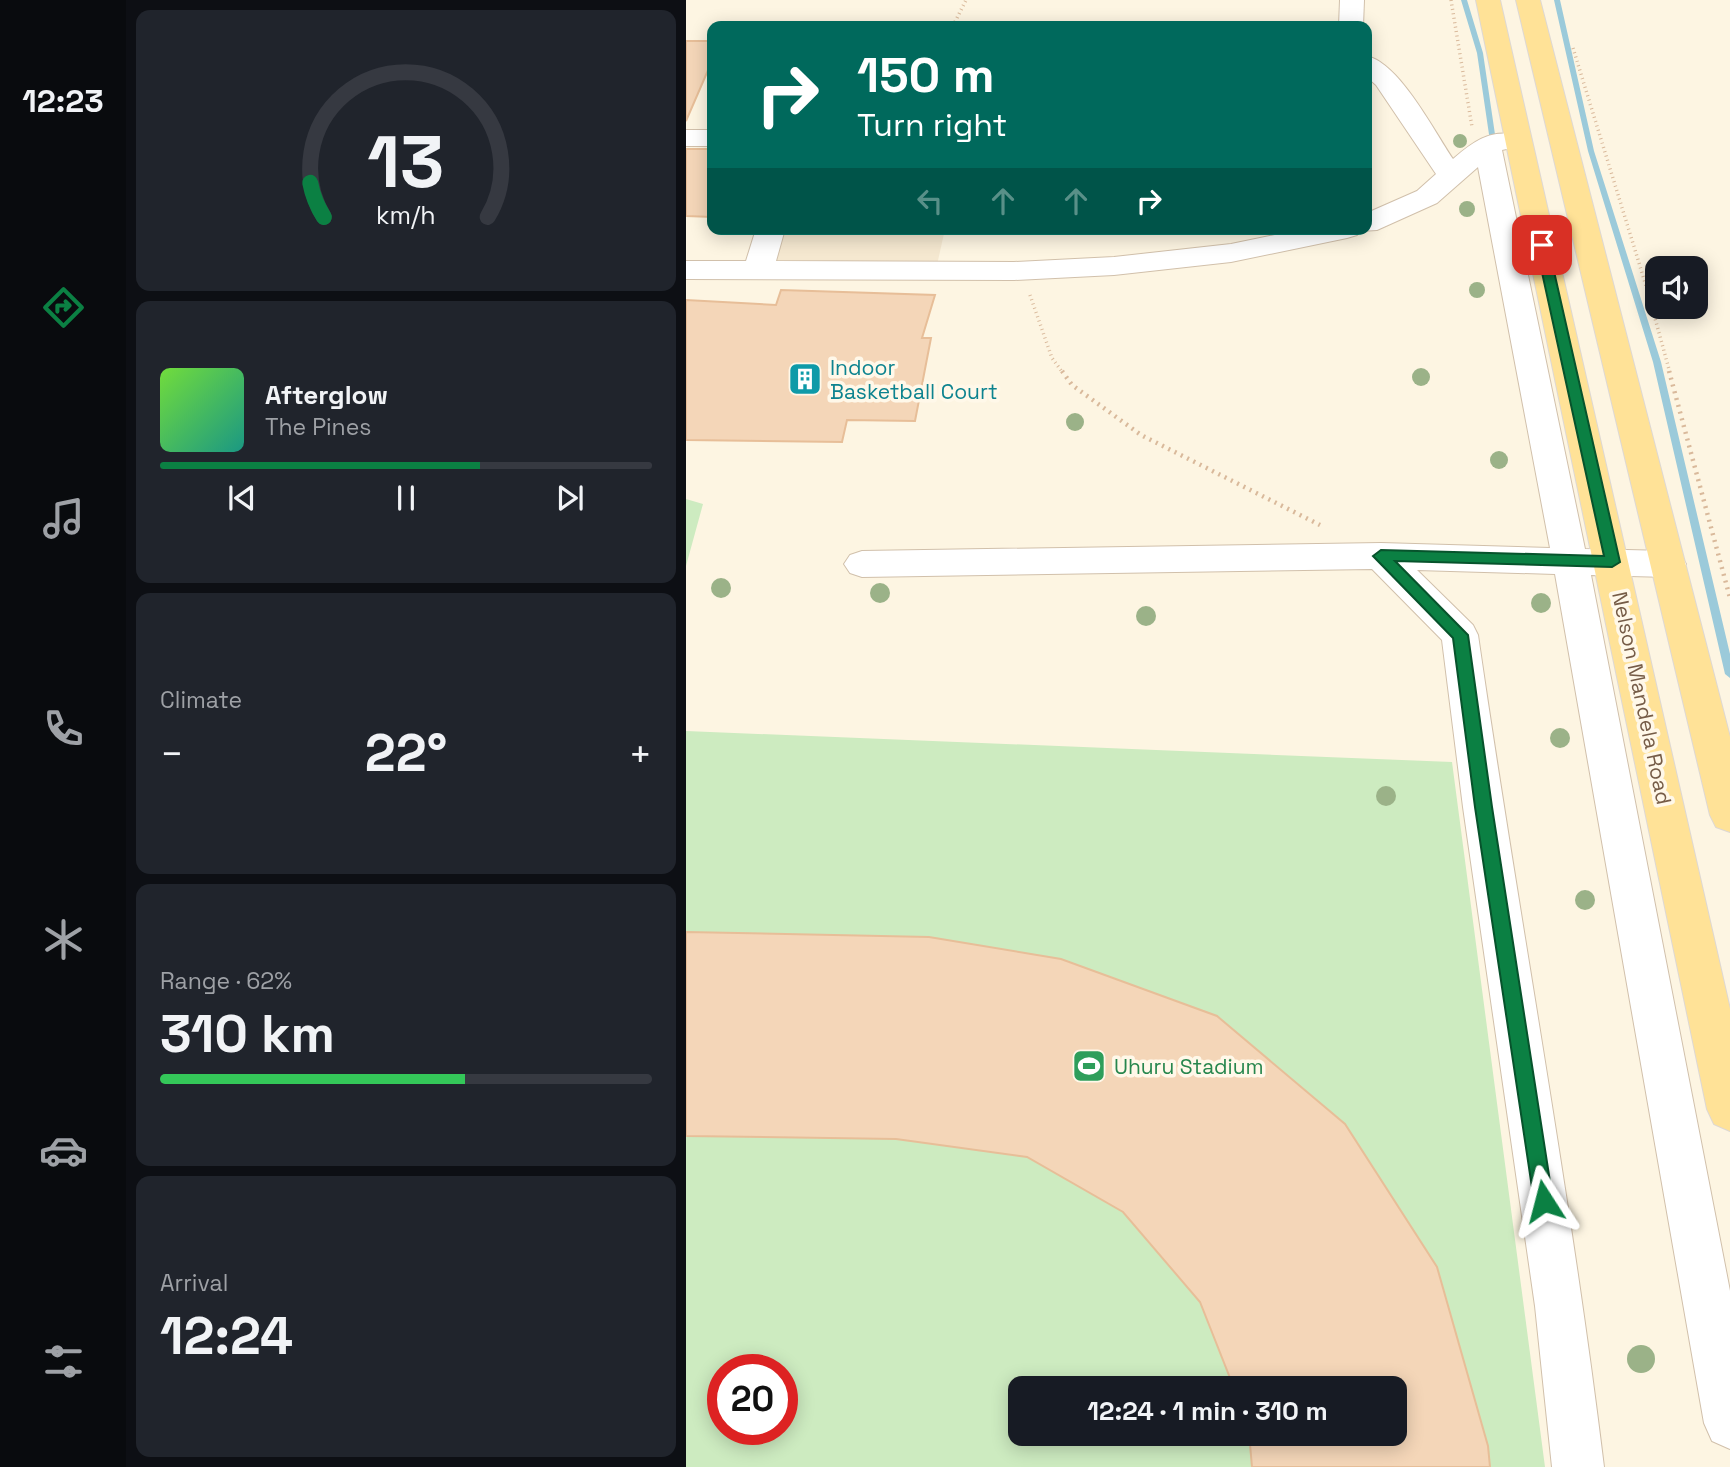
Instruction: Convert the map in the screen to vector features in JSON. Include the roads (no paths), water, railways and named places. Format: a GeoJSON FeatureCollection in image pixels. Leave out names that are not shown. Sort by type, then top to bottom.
{"type":"FeatureCollection","features":[{"type":"Feature","properties":{"kind":"main road","name":"Nelson Mandela Road"},"geometry":{"type":"LineString","coordinates":[[1488,0],[1503,142],[1612,562],[1730,1109]]}},
{"type":"Feature","properties":{"kind":"main road"},"geometry":{"type":"LineString","coordinates":[[1528,0],[1730,815]]}},
{"type":"Feature","properties":{"kind":"lane"},"geometry":{"type":"LineString","coordinates":[[1351,21],[1352,0]]}},
{"type":"Feature","properties":{"kind":"lane"},"geometry":{"type":"LineString","coordinates":[[1372,68],[1386,80],[1451,176]]}},
{"type":"Feature","properties":{"kind":"lane"},"geometry":{"type":"LineString","coordinates":[[686,138],[707,138]]}},
{"type":"Feature","properties":{"kind":"lane"},"geometry":{"type":"LineString","coordinates":[[1372,222],[1427,197],[1451,176],[1503,142],[1570,560],[1730,1423]]}},
{"type":"Feature","properties":{"kind":"lane"},"geometry":{"type":"LineString","coordinates":[[759,268],[769,235]]}},
{"type":"Feature","properties":{"kind":"lane"},"geometry":{"type":"LineString","coordinates":[[686,270],[759,268],[1014,271],[1114,266],[1231,253],[1318,235]]}},
{"type":"Feature","properties":{"kind":"lane"},"geometry":{"type":"LineString","coordinates":[[862,565],[1381,556],[1668,564]]}},
{"type":"Feature","properties":{"kind":"lane"},"geometry":{"type":"LineString","coordinates":[[1381,556],[1460,635],[1483,807],[1560,1306],[1578,1467]]}},
{"type":"Feature","properties":{"kind":"waterway"},"geometry":{"type":"LineString","coordinates":[[1464,0],[1480,53],[1494,148]]}},
{"type":"Feature","properties":{"kind":"waterway"},"geometry":{"type":"LineString","coordinates":[[1557,0],[1591,151],[1657,362],[1730,674]]}},
{"type":"Feature","properties":{"kind":"place","name":"Indoor Basketball Court"},"geometry":{"type":"Point","coordinates":[805,379]}},
{"type":"Feature","properties":{"kind":"place","name":"Uhuru Stadium"},"geometry":{"type":"Point","coordinates":[1089,1066]}}]}
